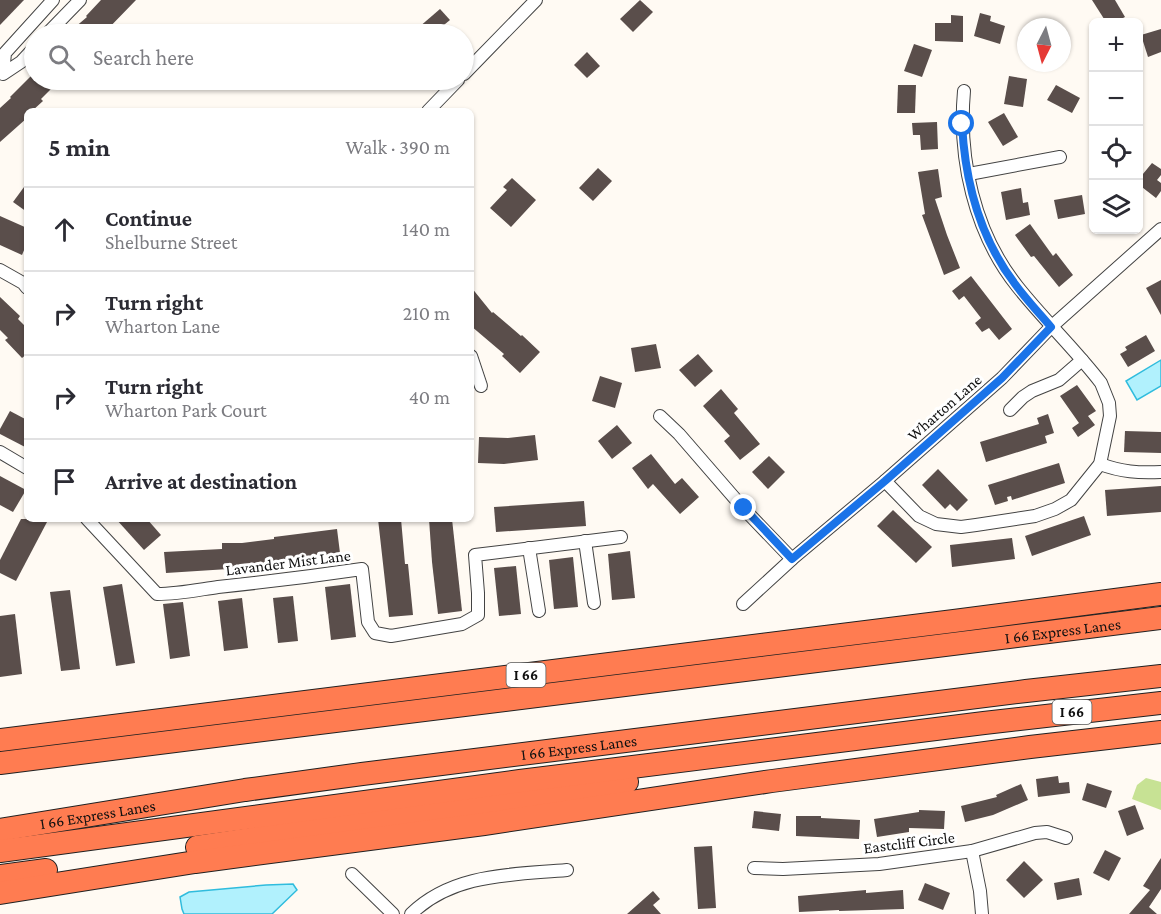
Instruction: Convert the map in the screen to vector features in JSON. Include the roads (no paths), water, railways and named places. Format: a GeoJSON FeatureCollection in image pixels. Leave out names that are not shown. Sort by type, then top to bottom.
{"type":"FeatureCollection","features":[{"type":"Feature","properties":{"kind":"highway","name":"I 66"},"geometry":{"type":"LineString","coordinates":[[0,740],[1161,594]]}},
{"type":"Feature","properties":{"kind":"highway","name":"I 66 Express Lanes"},"geometry":{"type":"LineString","coordinates":[[0,764],[1161,618]]}},
{"type":"Feature","properties":{"kind":"highway","name":"I 66 Express Lanes"},"geometry":{"type":"LineString","coordinates":[[0,830],[245,790],[362,774],[1014,692],[1161,676]]}},
{"type":"Feature","properties":{"kind":"highway","name":"I 66"},"geometry":{"type":"LineString","coordinates":[[0,851],[520,780],[1161,703]]}},
{"type":"Feature","properties":{"kind":"highway"},"geometry":{"type":"LineString","coordinates":[[2,881],[781,759],[984,723]]}},
{"type":"Feature","properties":{"kind":"highway"},"geometry":{"type":"LineString","coordinates":[[2,881],[173,866],[461,827],[772,781],[1010,749],[1161,732]]}},
{"type":"Feature","properties":{"kind":"street"},"geometry":{"type":"LineString","coordinates":[[31,24],[52,0]]}},
{"type":"Feature","properties":{"kind":"street"},"geometry":{"type":"LineString","coordinates":[[57,24],[80,0]]}},
{"type":"Feature","properties":{"kind":"street"},"geometry":{"type":"LineString","coordinates":[[474,64],[536,0]]}},
{"type":"Feature","properties":{"kind":"street"},"geometry":{"type":"LineString","coordinates":[[1,74],[6,53],[24,32]]}},
{"type":"Feature","properties":{"kind":"street"},"geometry":{"type":"LineString","coordinates":[[1,74],[24,59]]}},
{"type":"Feature","properties":{"kind":"street"},"geometry":{"type":"LineString","coordinates":[[431,108],[448,90]]}},
{"type":"Feature","properties":{"kind":"street"},"geometry":{"type":"LineString","coordinates":[[885,481],[919,516],[936,524],[961,526],[1035,516],[1071,500],[1100,464],[1110,416],[1109,403],[1101,383],[1016,284],[990,244],[972,195],[963,146],[964,91]]}},
{"type":"Feature","properties":{"kind":"street"},"geometry":{"type":"LineString","coordinates":[[969,174],[1060,157]]}},
{"type":"Feature","properties":{"kind":"street","name":"Wharton Lane"},"geometry":{"type":"LineString","coordinates":[[744,604],[792,559],[1002,378],[1051,327],[1161,229]]}},
{"type":"Feature","properties":{"kind":"street"},"geometry":{"type":"LineString","coordinates":[[0,270],[24,284]]}},
{"type":"Feature","properties":{"kind":"street"},"geometry":{"type":"LineString","coordinates":[[1010,410],[1032,391],[1059,380],[1082,360]]}},
{"type":"Feature","properties":{"kind":"street"},"geometry":{"type":"LineString","coordinates":[[474,365],[481,386]]}},
{"type":"Feature","properties":{"kind":"street"},"geometry":{"type":"LineString","coordinates":[[660,416],[792,559]]}},
{"type":"Feature","properties":{"kind":"street"},"geometry":{"type":"LineString","coordinates":[[0,452],[24,466]]}},
{"type":"Feature","properties":{"kind":"street"},"geometry":{"type":"LineString","coordinates":[[1100,464],[1117,471],[1161,472]]}},
{"type":"Feature","properties":{"kind":"street","name":"Lavander Mist Lane"},"geometry":{"type":"LineString","coordinates":[[90,522],[157,594],[174,594],[362,569],[368,622],[375,633],[391,636],[462,624],[478,615],[475,555],[621,537]]}},
{"type":"Feature","properties":{"kind":"street"},"geometry":{"type":"LineString","coordinates":[[585,541],[594,603]]}},
{"type":"Feature","properties":{"kind":"street"},"geometry":{"type":"LineString","coordinates":[[529,548],[539,611]]}},
{"type":"Feature","properties":{"kind":"street","name":"Eastcliff Circle"},"geometry":{"type":"LineString","coordinates":[[753,868],[783,869],[879,864],[972,850],[1035,833],[1047,832],[1066,838]]}},
{"type":"Feature","properties":{"kind":"street"},"geometry":{"type":"LineString","coordinates":[[972,850],[982,914]]}},
{"type":"Feature","properties":{"kind":"street"},"geometry":{"type":"LineString","coordinates":[[411,914],[441,891],[469,881],[567,870]]}},
{"type":"Feature","properties":{"kind":"street"},"geometry":{"type":"LineString","coordinates":[[352,874],[393,914]]}},
{"type":"Feature","properties":{"kind":"water"},"geometry":{"type":"Polygon","coordinates":[[[1161,360],[1161,386],[1137,400],[1126,381],[1161,360]]]}},
{"type":"Feature","properties":{"kind":"water"},"geometry":{"type":"Polygon","coordinates":[[[293,884],[297,890],[272,914],[184,914],[182,909],[180,897],[189,892],[293,884]]]}}]}
